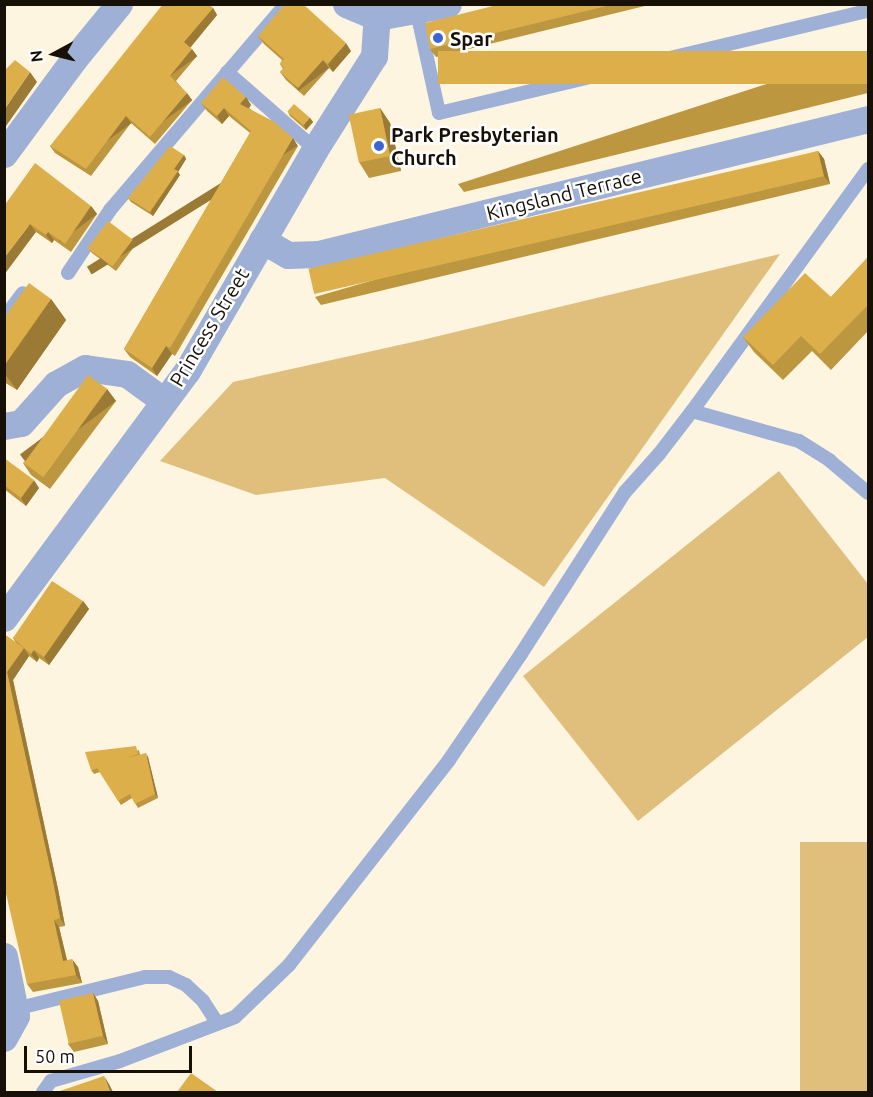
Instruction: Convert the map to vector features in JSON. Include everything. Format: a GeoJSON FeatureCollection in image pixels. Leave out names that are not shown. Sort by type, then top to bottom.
{"type":"FeatureCollection","features":[{"type":"Feature","properties":{"kind":"street"},"geometry":{"type":"LineString","coordinates":[[4,154],[74,58],[119,4]]}},
{"type":"Feature","properties":{"kind":"street"},"geometry":{"type":"LineString","coordinates":[[346,4],[377,17],[417,12],[448,4]]}},
{"type":"Feature","properties":{"kind":"street","name":"Princess Street"},"geometry":{"type":"LineString","coordinates":[[4,618],[187,371],[315,149],[374,56],[377,17]]}},
{"type":"Feature","properties":{"kind":"street","name":"Kingsland Terrace"},"geometry":{"type":"LineString","coordinates":[[262,240],[288,255],[318,254],[868,119]]}},
{"type":"Feature","properties":{"kind":"street"},"geometry":{"type":"LineString","coordinates":[[4,426],[21,423],[56,384],[85,368],[127,374],[164,401]]}},
{"type":"Feature","properties":{"kind":"street"},"geometry":{"type":"LineString","coordinates":[[4,956],[12,1021]]}},
{"type":"Feature","properties":{"kind":"lane"},"geometry":{"type":"LineString","coordinates":[[68,273],[110,210],[286,4]]}},
{"type":"Feature","properties":{"kind":"lane"},"geometry":{"type":"LineString","coordinates":[[417,12],[439,113],[868,11]]}},
{"type":"Feature","properties":{"kind":"lane"},"geometry":{"type":"LineString","coordinates":[[227,72],[315,149]]}},
{"type":"Feature","properties":{"kind":"lane"},"geometry":{"type":"LineString","coordinates":[[43,1092],[51,1081],[120,1061],[235,1017],[289,965],[441,769],[521,654],[625,492],[659,454],[692,411],[868,169]]}},
{"type":"Feature","properties":{"kind":"lane"},"geometry":{"type":"LineString","coordinates":[[4,318],[24,291]]}},
{"type":"Feature","properties":{"kind":"lane"},"geometry":{"type":"LineString","coordinates":[[692,411],[799,441],[829,460],[868,493]]}},
{"type":"Feature","properties":{"kind":"lane"},"geometry":{"type":"LineString","coordinates":[[12,1021],[145,977],[169,977],[186,985],[203,1002],[218,1024]]}},
{"type":"Feature","properties":{"kind":"shaded area"},"geometry":{"type":"Polygon","coordinates":[[[780,254],[544,587],[385,478],[256,495],[160,461],[233,382],[422,340],[780,254]]]}},
{"type":"Feature","properties":{"kind":"shaded area"},"geometry":{"type":"Polygon","coordinates":[[[779,471],[868,584],[868,637],[638,821],[523,676],[779,471]]]}},
{"type":"Feature","properties":{"kind":"shaded area"},"geometry":{"type":"Polygon","coordinates":[[[800,842],[868,842],[868,1092],[800,1092],[800,842]]]}},
{"type":"Feature","properties":{"kind":"building"},"geometry":{"type":"Polygon","coordinates":[[[163,4],[209,4],[213,8],[184,42],[192,49],[170,76],[187,93],[150,137],[126,116],[86,169],[50,146],[163,4]]]}},
{"type":"Feature","properties":{"kind":"building"},"geometry":{"type":"Polygon","coordinates":[[[285,4],[303,4],[346,43],[328,64],[323,60],[298,88],[280,72],[284,68],[280,64],[284,59],[258,36],[285,4]]]}},
{"type":"Feature","properties":{"kind":"building"},"geometry":{"type":"Polygon","coordinates":[[[501,4],[615,4],[430,49],[425,23],[501,4]]]}},
{"type":"Feature","properties":{"kind":"building"},"geometry":{"type":"Polygon","coordinates":[[[438,51],[868,51],[868,84],[438,84],[438,51]]]}},
{"type":"Feature","properties":{"kind":"building"},"geometry":{"type":"Polygon","coordinates":[[[15,60],[30,72],[4,110],[4,71],[15,60]]]}},
{"type":"Feature","properties":{"kind":"building"},"geometry":{"type":"Polygon","coordinates":[[[223,77],[246,97],[240,104],[273,121],[293,138],[170,348],[166,346],[152,368],[124,349],[251,131],[224,108],[217,116],[201,103],[223,77]]]}},
{"type":"Feature","properties":{"kind":"building"},"geometry":{"type":"Polygon","coordinates":[[[294,104],[310,118],[303,125],[287,112],[294,104]]]}},
{"type":"Feature","properties":{"kind":"building"},"geometry":{"type":"Polygon","coordinates":[[[380,108],[390,156],[359,163],[349,115],[380,108]]]}},
{"type":"Feature","properties":{"kind":"building"},"geometry":{"type":"Polygon","coordinates":[[[170,146],[184,155],[174,169],[178,171],[150,212],[128,198],[170,146]]]}},
{"type":"Feature","properties":{"kind":"building"},"geometry":{"type":"Polygon","coordinates":[[[818,151],[824,176],[314,294],[308,269],[818,151]]]}},
{"type":"Feature","properties":{"kind":"building"},"geometry":{"type":"Polygon","coordinates":[[[35,163],[91,206],[65,244],[48,232],[46,235],[30,224],[4,258],[4,206],[35,163]]]}},
{"type":"Feature","properties":{"kind":"building"},"geometry":{"type":"Polygon","coordinates":[[[108,221],[133,240],[112,267],[88,248],[108,221]]]}},
{"type":"Feature","properties":{"kind":"building"},"geometry":{"type":"Polygon","coordinates":[[[868,257],[868,305],[820,354],[801,336],[773,365],[743,337],[805,273],[831,297],[868,257]]]}},
{"type":"Feature","properties":{"kind":"building"},"geometry":{"type":"Polygon","coordinates":[[[29,283],[51,299],[4,366],[4,318],[29,283]]]}},
{"type":"Feature","properties":{"kind":"building"},"geometry":{"type":"Polygon","coordinates":[[[88,375],[107,389],[43,477],[24,463],[88,375]]]}},
{"type":"Feature","properties":{"kind":"building"},"geometry":{"type":"Polygon","coordinates":[[[4,458],[34,480],[21,498],[4,485],[4,458]]]}},
{"type":"Feature","properties":{"kind":"building"},"geometry":{"type":"Polygon","coordinates":[[[52,581],[83,601],[44,657],[34,650],[31,654],[13,638],[52,581]]]}},
{"type":"Feature","properties":{"kind":"building"},"geometry":{"type":"Polygon","coordinates":[[[4,634],[24,648],[7,672],[53,881],[60,918],[54,920],[63,961],[72,959],[76,975],[27,984],[4,885],[4,634]]]}},
{"type":"Feature","properties":{"kind":"building"},"geometry":{"type":"Polygon","coordinates":[[[136,746],[138,754],[126,758],[146,753],[155,794],[135,804],[130,794],[118,801],[97,768],[91,770],[85,752],[136,746]]]}},
{"type":"Feature","properties":{"kind":"building"},"geometry":{"type":"Polygon","coordinates":[[[93,993],[103,1036],[69,1044],[59,1001],[93,993]]]}},
{"type":"Feature","properties":{"kind":"building"},"geometry":{"type":"Polygon","coordinates":[[[191,1073],[218,1092],[177,1092],[191,1073]]]}},
{"type":"Feature","properties":{"kind":"building"},"geometry":{"type":"Polygon","coordinates":[[[104,1076],[110,1092],[57,1092],[104,1076]]]}},
{"type":"Feature","properties":{"kind":"place","name":"Spar"},"geometry":{"type":"Point","coordinates":[438,38]}},
{"type":"Feature","properties":{"kind":"place","name":"Park Presbyterian Church"},"geometry":{"type":"Point","coordinates":[379,146]}}]}
